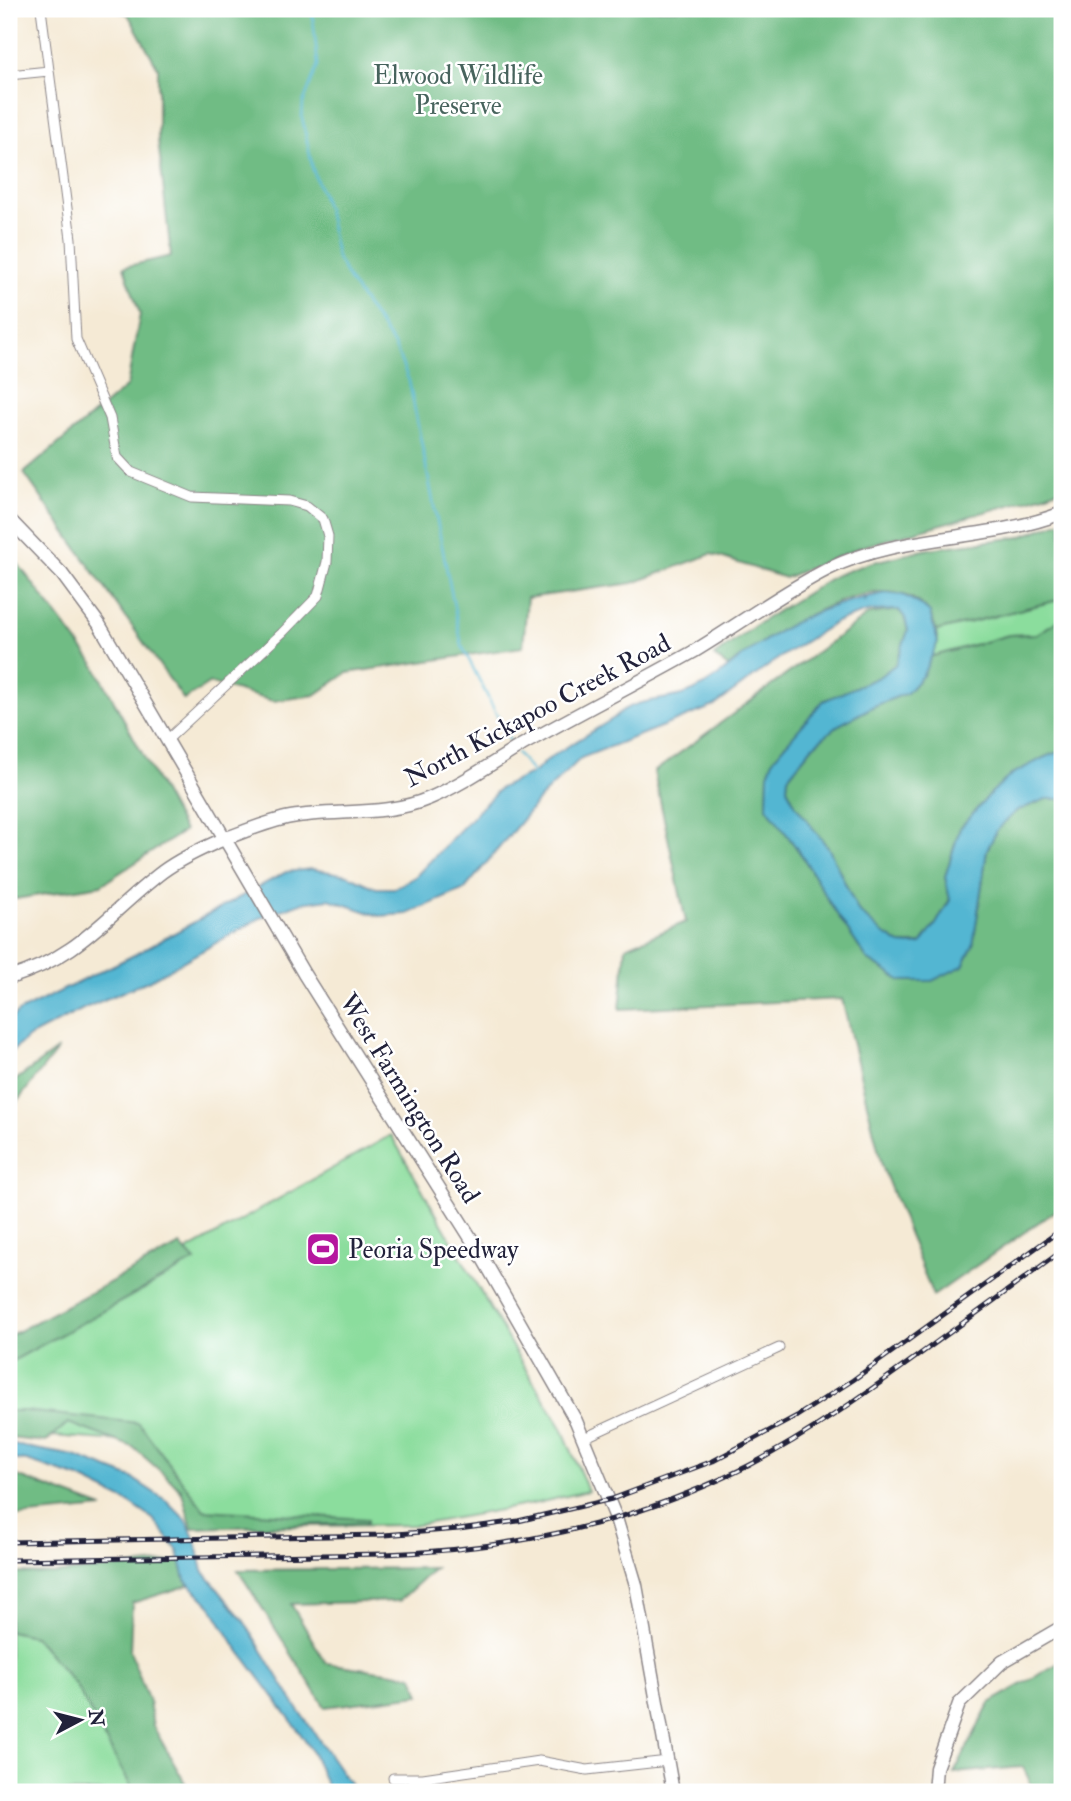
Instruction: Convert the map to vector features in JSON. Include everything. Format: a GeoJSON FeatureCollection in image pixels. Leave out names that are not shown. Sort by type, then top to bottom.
{"type":"FeatureCollection","features":[{"type":"Feature","properties":{"kind":"main road","name":"North Kickapoo Creek Road"},"geometry":{"type":"LineString","coordinates":[[9,978],[38,968],[72,949],[163,871],[185,857],[225,839],[290,817],[368,812],[409,806],[446,791],[519,747],[692,652],[802,583],[831,568],[876,552],[1004,530],[1062,513]]}},
{"type":"Feature","properties":{"kind":"main road","name":"West Farmington Road"},"geometry":{"type":"LineString","coordinates":[[9,519],[56,568],[86,605],[304,974],[477,1248],[584,1438],[616,1518],[636,1585],[673,1792]]}},
{"type":"Feature","properties":{"kind":"main road"},"geometry":{"type":"LineString","coordinates":[[934,1792],[936,1768],[959,1704],[1002,1662],[1062,1627]]}},
{"type":"Feature","properties":{"kind":"street"},"geometry":{"type":"LineString","coordinates":[[41,9],[71,239],[76,339],[110,418],[117,457],[131,472],[192,497],[289,501],[307,506],[323,519],[328,536],[327,562],[318,596],[167,740]]}},
{"type":"Feature","properties":{"kind":"street"},"geometry":{"type":"LineString","coordinates":[[9,75],[49,71]]}},
{"type":"Feature","properties":{"kind":"street"},"geometry":{"type":"LineString","coordinates":[[584,1438],[779,1348]]}},
{"type":"Feature","properties":{"kind":"street"},"geometry":{"type":"LineString","coordinates":[[394,1778],[423,1778],[538,1761],[587,1770],[668,1761]]}},
{"type":"Feature","properties":{"kind":"green space","name":"Elwood Wildlife Preserve"},"geometry":{"type":"Polygon","coordinates":[[[112,9],[1062,9],[1062,488],[861,547],[785,578],[711,554],[633,583],[527,598],[523,647],[347,673],[315,695],[273,701],[210,683],[184,700],[24,473],[127,386],[140,314],[124,267],[171,256],[158,140],[158,68],[128,14],[112,9]]]}},
{"type":"Feature","properties":{"kind":"green space"},"geometry":{"type":"Polygon","coordinates":[[[1062,521],[1062,599],[936,631],[928,611],[908,596],[883,592],[855,597],[826,607],[770,638],[728,667],[714,656],[756,625],[834,576],[869,563],[928,549],[1020,537],[1062,521]]]}},
{"type":"Feature","properties":{"kind":"green space"},"geometry":{"type":"Polygon","coordinates":[[[9,552],[94,664],[184,831],[101,885],[9,900],[9,552]]]}},
{"type":"Feature","properties":{"kind":"green space"},"geometry":{"type":"Polygon","coordinates":[[[1062,599],[1062,618],[1037,634],[1009,635],[930,657],[938,642],[936,631],[1062,599]]]}},
{"type":"Feature","properties":{"kind":"green space"},"geometry":{"type":"Polygon","coordinates":[[[899,610],[905,618],[908,631],[896,664],[879,677],[823,701],[768,774],[767,807],[803,857],[867,959],[902,981],[973,946],[987,850],[997,830],[1016,811],[1046,799],[1062,799],[1062,1206],[933,1296],[882,1166],[842,999],[620,1009],[626,947],[686,922],[654,772],[869,614],[899,610]]]}},
{"type":"Feature","properties":{"kind":"green space"},"geometry":{"type":"Polygon","coordinates":[[[1062,618],[1062,751],[1043,758],[992,792],[960,828],[945,877],[950,899],[921,944],[900,944],[878,930],[858,911],[829,849],[796,806],[787,788],[788,777],[813,746],[837,726],[874,706],[907,693],[923,675],[930,657],[1009,635],[1037,634],[1062,618]]]}},
{"type":"Feature","properties":{"kind":"green space"},"geometry":{"type":"Polygon","coordinates":[[[58,1049],[9,1112],[9,1085],[58,1049]]]}},
{"type":"Feature","properties":{"kind":"green space","name":"Peoria Speedway"},"geometry":{"type":"Polygon","coordinates":[[[391,1135],[514,1350],[562,1428],[588,1491],[418,1525],[213,1527],[136,1442],[9,1433],[9,1352],[391,1135]]]}},
{"type":"Feature","properties":{"kind":"green space"},"geometry":{"type":"Polygon","coordinates":[[[180,1245],[195,1261],[9,1363],[9,1336],[180,1245]]]}},
{"type":"Feature","properties":{"kind":"green space"},"geometry":{"type":"Polygon","coordinates":[[[9,1411],[139,1423],[204,1510],[367,1519],[367,1523],[192,1528],[181,1489],[133,1447],[68,1423],[46,1442],[9,1438],[9,1411]]]}},
{"type":"Feature","properties":{"kind":"green space"},"geometry":{"type":"Polygon","coordinates":[[[9,1473],[103,1508],[9,1517],[9,1473]]]}},
{"type":"Feature","properties":{"kind":"green space"},"geometry":{"type":"Polygon","coordinates":[[[181,1561],[185,1580],[190,1585],[132,1603],[130,1651],[149,1702],[153,1726],[190,1792],[134,1792],[75,1684],[34,1636],[9,1631],[9,1573],[53,1574],[181,1561]]]}},
{"type":"Feature","properties":{"kind":"green space"},"geometry":{"type":"Polygon","coordinates":[[[435,1568],[399,1601],[291,1604],[326,1663],[413,1676],[420,1695],[325,1707],[238,1570],[435,1568]]]}},
{"type":"Feature","properties":{"kind":"green space"},"geometry":{"type":"Polygon","coordinates":[[[9,1631],[34,1636],[75,1684],[134,1792],[9,1792],[9,1631]]]}},
{"type":"Feature","properties":{"kind":"green space"},"geometry":{"type":"Polygon","coordinates":[[[1062,1661],[1062,1792],[1035,1792],[1023,1767],[954,1773],[990,1703],[1062,1661]]]}},
{"type":"Feature","properties":{"kind":"water"},"geometry":{"type":"Polygon","coordinates":[[[886,593],[903,595],[930,613],[938,642],[923,675],[907,693],[874,706],[837,726],[813,746],[788,777],[787,788],[796,806],[829,849],[858,911],[879,930],[900,944],[921,944],[950,900],[945,877],[960,828],[1012,774],[1062,751],[1062,799],[1046,799],[1016,811],[997,830],[987,850],[973,946],[963,966],[932,981],[902,981],[867,959],[803,857],[767,807],[768,774],[774,758],[823,701],[879,677],[896,664],[908,631],[905,618],[899,610],[870,611],[836,622],[779,658],[714,706],[581,758],[540,798],[465,889],[407,914],[379,916],[329,899],[301,903],[264,916],[150,980],[85,1008],[27,1038],[9,1054],[9,1021],[18,1012],[136,954],[286,872],[312,869],[348,875],[376,888],[395,888],[415,877],[500,788],[533,773],[552,756],[622,711],[641,703],[683,695],[702,687],[746,654],[806,616],[865,597],[864,602],[867,597],[886,593]]]}},
{"type":"Feature","properties":{"kind":"water"},"geometry":{"type":"Polygon","coordinates":[[[9,1444],[75,1456],[132,1478],[167,1501],[187,1521],[197,1545],[203,1571],[244,1621],[296,1706],[355,1792],[329,1792],[313,1753],[232,1641],[211,1606],[185,1580],[178,1551],[153,1519],[130,1503],[79,1478],[27,1461],[9,1459],[9,1444]]]}},
{"type":"Feature","properties":{"kind":"waterway"},"geometry":{"type":"LineString","coordinates":[[312,9],[318,65],[303,103],[302,117],[313,170],[327,209],[337,258],[395,347],[409,381],[462,646],[513,747]]}},
{"type":"Feature","properties":{"kind":"waterway"},"geometry":{"type":"LineString","coordinates":[[517,753],[533,773]]}},
{"type":"Feature","properties":{"kind":"railway"},"geometry":{"type":"LineString","coordinates":[[9,1542],[384,1535],[518,1521],[612,1499],[713,1461],[797,1416],[853,1380],[1062,1229]]}},
{"type":"Feature","properties":{"kind":"railway"},"geometry":{"type":"LineString","coordinates":[[9,1560],[432,1551],[525,1539],[617,1518],[705,1486],[792,1441],[875,1386],[1062,1251]]}},
{"type":"Feature","properties":{"kind":"place","name":"Peoria Speedway"},"geometry":{"type":"Point","coordinates":[323,1249]}}]}
